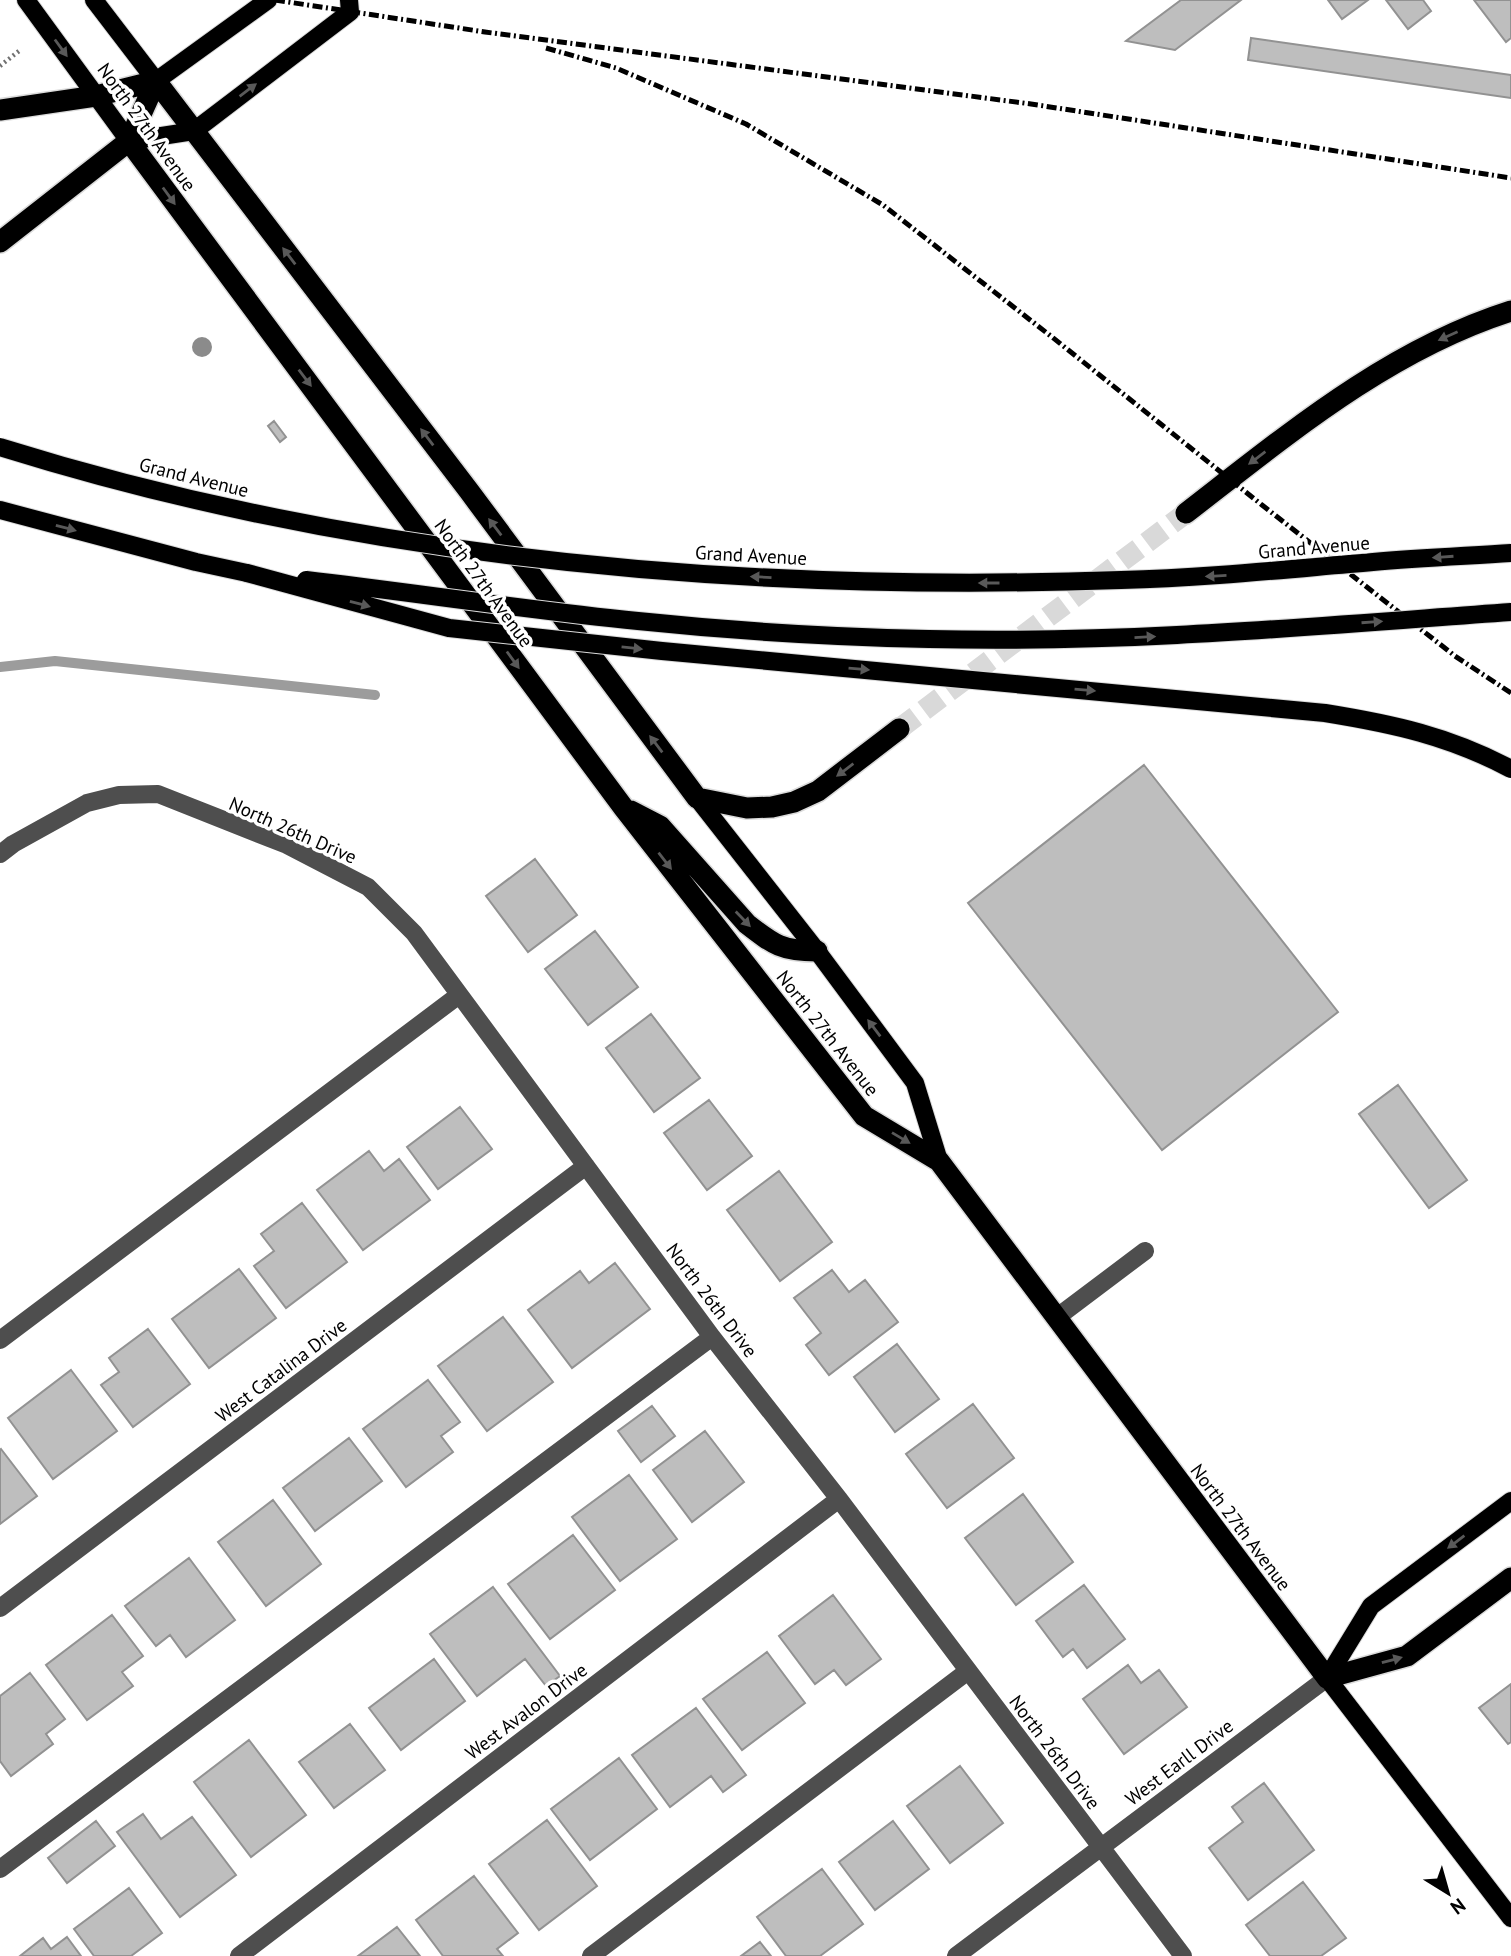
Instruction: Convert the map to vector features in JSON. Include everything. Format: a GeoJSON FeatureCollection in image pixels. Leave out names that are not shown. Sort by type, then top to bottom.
{"type":"FeatureCollection","features":[{"type":"Feature","properties":{"kind":"highway"},"geometry":{"type":"LineString","coordinates":[[0,110],[96,96],[156,82]]}},
{"type":"Feature","properties":{"kind":"highway"},"geometry":{"type":"LineString","coordinates":[[0,242],[129,141],[156,82]]}},
{"type":"Feature","properties":{"kind":"highway","name":"North 27th Avenue"},"geometry":{"type":"LineString","coordinates":[[156,82],[469,491],[697,798]]}},
{"type":"Feature","properties":{"kind":"highway","name":"North 27th Avenue"},"geometry":{"type":"LineString","coordinates":[[129,141],[623,807],[864,1116],[939,1161],[1327,1678]]}},
{"type":"Feature","properties":{"kind":"highway"},"geometry":{"type":"LineString","coordinates":[[1186,513],[1293,430],[1384,369],[1433,342],[1511,311]]}},
{"type":"Feature","properties":{"kind":"highway"},"geometry":{"type":"LineString","coordinates":[[697,798],[747,808],[772,807],[794,802],[818,790],[899,729]]}},
{"type":"Feature","properties":{"kind":"highway"},"geometry":{"type":"LineString","coordinates":[[623,807],[660,826],[747,924],[764,937],[782,949],[817,951]]}},
{"type":"Feature","properties":{"kind":"highway"},"geometry":{"type":"LineString","coordinates":[[1327,1678],[1406,1656],[1511,1577]]}},
{"type":"Feature","properties":{"kind":"main road","name":"North 27th Avenue"},"geometry":{"type":"LineString","coordinates":[[26,0],[129,141]]}},
{"type":"Feature","properties":{"kind":"main road","name":"North 27th Avenue"},"geometry":{"type":"LineString","coordinates":[[94,0],[156,82]]}},
{"type":"Feature","properties":{"kind":"main road"},"geometry":{"type":"LineString","coordinates":[[156,82],[268,0]]}},
{"type":"Feature","properties":{"kind":"main road"},"geometry":{"type":"LineString","coordinates":[[129,141],[194,131],[350,12],[349,0]]}},
{"type":"Feature","properties":{"kind":"main road","name":"Grand Avenue"},"geometry":{"type":"LineString","coordinates":[[0,447],[170,494],[319,527],[456,548],[668,572],[883,582],[1110,581],[1241,575],[1511,553]]}},
{"type":"Feature","properties":{"kind":"main road"},"geometry":{"type":"LineString","coordinates":[[0,510],[449,628],[1325,713],[1409,729],[1483,754],[1511,769]]}},
{"type":"Feature","properties":{"kind":"main road"},"geometry":{"type":"LineString","coordinates":[[247,573],[638,621],[788,633],[928,639],[1082,640],[1192,635],[1511,612]]}},
{"type":"Feature","properties":{"kind":"main road","name":"North 27th Avenue"},"geometry":{"type":"LineString","coordinates":[[697,798],[817,951],[915,1083],[939,1161]]}},
{"type":"Feature","properties":{"kind":"main road"},"geometry":{"type":"LineString","coordinates":[[1327,1678],[1371,1606],[1511,1501]]}},
{"type":"Feature","properties":{"kind":"main road","name":"North 27th Avenue"},"geometry":{"type":"LineString","coordinates":[[1327,1678],[1511,1918]]}},
{"type":"Feature","properties":{"kind":"street","name":"North 26th Drive"},"geometry":{"type":"LineString","coordinates":[[0,854],[87,803],[119,795],[158,794],[287,845],[368,887],[414,933],[712,1337],[839,1499],[1183,1956]]}},
{"type":"Feature","properties":{"kind":"street"},"geometry":{"type":"LineString","coordinates":[[0,1340],[459,995]]}},
{"type":"Feature","properties":{"kind":"street","name":"West Catalina Drive"},"geometry":{"type":"LineString","coordinates":[[0,1608],[586,1166]]}},
{"type":"Feature","properties":{"kind":"street"},"geometry":{"type":"LineString","coordinates":[[1056,1318],[1145,1251]]}},
{"type":"Feature","properties":{"kind":"street"},"geometry":{"type":"LineString","coordinates":[[0,1869],[712,1337]]}},
{"type":"Feature","properties":{"kind":"street","name":"West Avalon Drive"},"geometry":{"type":"LineString","coordinates":[[239,1956],[839,1499]]}},
{"type":"Feature","properties":{"kind":"street"},"geometry":{"type":"LineString","coordinates":[[591,1956],[968,1671]]}},
{"type":"Feature","properties":{"kind":"street","name":"West Earll Drive"},"geometry":{"type":"LineString","coordinates":[[956,1956],[1327,1678]]}},
{"type":"Feature","properties":{"kind":"path"},"geometry":{"type":"LineString","coordinates":[[0,65],[19,51]]}},
{"type":"Feature","properties":{"kind":"building"},"geometry":{"type":"Polygon","coordinates":[[[1181,0],[1241,0],[1175,50],[1126,41],[1181,0]]]}},
{"type":"Feature","properties":{"kind":"building"},"geometry":{"type":"Polygon","coordinates":[[[1328,0],[1368,0],[1342,19],[1328,0]]]}},
{"type":"Feature","properties":{"kind":"building"},"geometry":{"type":"Polygon","coordinates":[[[1386,0],[1423,0],[1431,11],[1408,29],[1386,0]]]}},
{"type":"Feature","properties":{"kind":"building"},"geometry":{"type":"Polygon","coordinates":[[[1474,0],[1511,0],[1511,38],[1506,42],[1474,0]]]}},
{"type":"Feature","properties":{"kind":"building"},"geometry":{"type":"Polygon","coordinates":[[[1251,38],[1511,75],[1511,98],[1248,60],[1251,38]]]}},
{"type":"Feature","properties":{"kind":"building"},"geometry":{"type":"Polygon","coordinates":[[[274,421],[286,437],[280,442],[268,426],[274,421]]]}},
{"type":"Feature","properties":{"kind":"building"},"geometry":{"type":"Polygon","coordinates":[[[1144,765],[1338,1012],[1162,1150],[968,903],[1144,765]]]}},
{"type":"Feature","properties":{"kind":"building"},"geometry":{"type":"Polygon","coordinates":[[[535,859],[577,915],[528,952],[486,896],[535,859]]]}},
{"type":"Feature","properties":{"kind":"building"},"geometry":{"type":"Polygon","coordinates":[[[595,931],[638,987],[588,1025],[545,969],[595,931]]]}},
{"type":"Feature","properties":{"kind":"building"},"geometry":{"type":"Polygon","coordinates":[[[651,1014],[700,1078],[654,1112],[606,1048],[651,1014]]]}},
{"type":"Feature","properties":{"kind":"building"},"geometry":{"type":"Polygon","coordinates":[[[1398,1085],[1467,1180],[1429,1208],[1359,1114],[1398,1085]]]}},
{"type":"Feature","properties":{"kind":"building"},"geometry":{"type":"Polygon","coordinates":[[[709,1100],[752,1156],[707,1190],[664,1133],[709,1100]]]}},
{"type":"Feature","properties":{"kind":"building"},"geometry":{"type":"Polygon","coordinates":[[[460,1107],[492,1149],[438,1189],[407,1147],[460,1107]]]}},
{"type":"Feature","properties":{"kind":"building"},"geometry":{"type":"Polygon","coordinates":[[[369,1151],[384,1171],[399,1159],[430,1200],[363,1250],[317,1190],[369,1151]]]}},
{"type":"Feature","properties":{"kind":"building"},"geometry":{"type":"Polygon","coordinates":[[[779,1171],[832,1242],[780,1281],[727,1210],[779,1171]]]}},
{"type":"Feature","properties":{"kind":"building"},"geometry":{"type":"Polygon","coordinates":[[[302,1203],[347,1262],[286,1308],[254,1266],[274,1251],[261,1234],[302,1203]]]}},
{"type":"Feature","properties":{"kind":"building"},"geometry":{"type":"Polygon","coordinates":[[[615,1263],[650,1309],[572,1368],[528,1310],[580,1271],[589,1283],[615,1263]]]}},
{"type":"Feature","properties":{"kind":"building"},"geometry":{"type":"Polygon","coordinates":[[[239,1269],[276,1318],[209,1368],[172,1319],[239,1269]]]}},
{"type":"Feature","properties":{"kind":"building"},"geometry":{"type":"Polygon","coordinates":[[[832,1270],[849,1292],[865,1280],[898,1322],[829,1375],[806,1345],[821,1333],[794,1298],[832,1270]]]}},
{"type":"Feature","properties":{"kind":"building"},"geometry":{"type":"Polygon","coordinates":[[[503,1317],[553,1382],[487,1431],[438,1366],[503,1317]]]}},
{"type":"Feature","properties":{"kind":"building"},"geometry":{"type":"Polygon","coordinates":[[[148,1329],[190,1384],[133,1427],[101,1385],[119,1372],[109,1358],[148,1329]]]}},
{"type":"Feature","properties":{"kind":"building"},"geometry":{"type":"Polygon","coordinates":[[[897,1344],[939,1399],[895,1432],[854,1377],[897,1344]]]}},
{"type":"Feature","properties":{"kind":"building"},"geometry":{"type":"Polygon","coordinates":[[[71,1370],[117,1431],[53,1479],[8,1418],[71,1370]]]}},
{"type":"Feature","properties":{"kind":"building"},"geometry":{"type":"Polygon","coordinates":[[[428,1380],[460,1422],[441,1436],[453,1452],[406,1487],[363,1429],[428,1380]]]}},
{"type":"Feature","properties":{"kind":"building"},"geometry":{"type":"Polygon","coordinates":[[[973,1404],[1014,1458],[947,1508],[906,1454],[973,1404]]]}},
{"type":"Feature","properties":{"kind":"building"},"geometry":{"type":"Polygon","coordinates":[[[652,1406],[675,1436],[641,1462],[618,1431],[652,1406]]]}},
{"type":"Feature","properties":{"kind":"building"},"geometry":{"type":"Polygon","coordinates":[[[705,1431],[744,1482],[692,1522],[653,1470],[705,1431]]]}},
{"type":"Feature","properties":{"kind":"building"},"geometry":{"type":"Polygon","coordinates":[[[349,1438],[382,1481],[315,1531],[283,1488],[349,1438]]]}},
{"type":"Feature","properties":{"kind":"building"},"geometry":{"type":"Polygon","coordinates":[[[0,1450],[37,1496],[0,1524],[0,1450]]]}},
{"type":"Feature","properties":{"kind":"building"},"geometry":{"type":"Polygon","coordinates":[[[629,1475],[677,1539],[620,1581],[572,1517],[629,1475]]]}},
{"type":"Feature","properties":{"kind":"building"},"geometry":{"type":"Polygon","coordinates":[[[1023,1494],[1073,1562],[1016,1605],[965,1538],[1023,1494]]]}},
{"type":"Feature","properties":{"kind":"building"},"geometry":{"type":"Polygon","coordinates":[[[273,1500],[321,1564],[266,1606],[218,1542],[273,1500]]]}},
{"type":"Feature","properties":{"kind":"building"},"geometry":{"type":"Polygon","coordinates":[[[573,1535],[615,1590],[550,1639],[508,1584],[573,1535]]]}},
{"type":"Feature","properties":{"kind":"building"},"geometry":{"type":"Polygon","coordinates":[[[189,1558],[235,1620],[186,1657],[170,1635],[156,1646],[125,1606],[189,1558]]]}},
{"type":"Feature","properties":{"kind":"building"},"geometry":{"type":"Polygon","coordinates":[[[1084,1585],[1125,1639],[1087,1668],[1073,1649],[1063,1657],[1036,1621],[1084,1585]]]}},
{"type":"Feature","properties":{"kind":"building"},"geometry":{"type":"Polygon","coordinates":[[[493,1587],[560,1676],[546,1686],[525,1659],[477,1696],[430,1634],[493,1587]]]}},
{"type":"Feature","properties":{"kind":"building"},"geometry":{"type":"Polygon","coordinates":[[[833,1595],[881,1659],[846,1685],[834,1670],[815,1684],[779,1636],[833,1595]]]}},
{"type":"Feature","properties":{"kind":"building"},"geometry":{"type":"Polygon","coordinates":[[[112,1615],[143,1656],[122,1672],[133,1686],[87,1720],[46,1665],[112,1615]]]}},
{"type":"Feature","properties":{"kind":"building"},"geometry":{"type":"Polygon","coordinates":[[[767,1652],[805,1703],[742,1750],[703,1699],[767,1652]]]}},
{"type":"Feature","properties":{"kind":"building"},"geometry":{"type":"Polygon","coordinates":[[[434,1659],[465,1701],[401,1750],[369,1708],[434,1659]]]}},
{"type":"Feature","properties":{"kind":"building"},"geometry":{"type":"Polygon","coordinates":[[[1128,1665],[1141,1683],[1159,1670],[1187,1707],[1124,1754],[1083,1699],[1128,1665]]]}},
{"type":"Feature","properties":{"kind":"building"},"geometry":{"type":"Polygon","coordinates":[[[30,1673],[65,1719],[46,1734],[53,1744],[11,1776],[0,1761],[0,1696],[30,1673]]]}},
{"type":"Feature","properties":{"kind":"building"},"geometry":{"type":"Polygon","coordinates":[[[1511,1684],[1511,1742],[1508,1744],[1479,1708],[1511,1684]]]}},
{"type":"Feature","properties":{"kind":"building"},"geometry":{"type":"Polygon","coordinates":[[[696,1708],[746,1775],[723,1792],[711,1776],[670,1807],[632,1755],[696,1708]]]}},
{"type":"Feature","properties":{"kind":"building"},"geometry":{"type":"Polygon","coordinates":[[[350,1724],[385,1770],[334,1808],[299,1762],[350,1724]]]}},
{"type":"Feature","properties":{"kind":"building"},"geometry":{"type":"Polygon","coordinates":[[[249,1740],[306,1815],[251,1857],[194,1782],[249,1740]]]}},
{"type":"Feature","properties":{"kind":"building"},"geometry":{"type":"Polygon","coordinates":[[[619,1758],[657,1809],[590,1860],[551,1809],[619,1758]]]}},
{"type":"Feature","properties":{"kind":"building"},"geometry":{"type":"Polygon","coordinates":[[[960,1766],[1003,1823],[950,1863],[907,1806],[960,1766]]]}},
{"type":"Feature","properties":{"kind":"building"},"geometry":{"type":"Polygon","coordinates":[[[1264,1783],[1314,1850],[1248,1900],[1209,1848],[1243,1822],[1232,1807],[1264,1783]]]}},
{"type":"Feature","properties":{"kind":"building"},"geometry":{"type":"Polygon","coordinates":[[[143,1814],[161,1839],[192,1817],[236,1875],[180,1917],[117,1832],[143,1814]]]}},
{"type":"Feature","properties":{"kind":"building"},"geometry":{"type":"Polygon","coordinates":[[[547,1820],[597,1886],[539,1930],[489,1864],[547,1820]]]}},
{"type":"Feature","properties":{"kind":"building"},"geometry":{"type":"Polygon","coordinates":[[[96,1821],[115,1846],[67,1883],[48,1858],[96,1821]]]}},
{"type":"Feature","properties":{"kind":"building"},"geometry":{"type":"Polygon","coordinates":[[[893,1821],[929,1869],[875,1910],[839,1862],[893,1821]]]}},
{"type":"Feature","properties":{"kind":"building"},"geometry":{"type":"Polygon","coordinates":[[[822,1869],[863,1924],[820,1956],[786,1956],[757,1917],[822,1869]]]}},
{"type":"Feature","properties":{"kind":"building"},"geometry":{"type":"Polygon","coordinates":[[[474,1876],[518,1933],[497,1949],[503,1956],[443,1956],[416,1920],[474,1876]]]}},
{"type":"Feature","properties":{"kind":"building"},"geometry":{"type":"Polygon","coordinates":[[[1303,1882],[1346,1938],[1321,1956],[1270,1956],[1246,1925],[1303,1882]]]}},
{"type":"Feature","properties":{"kind":"building"},"geometry":{"type":"Polygon","coordinates":[[[129,1888],[162,1933],[131,1956],[94,1956],[74,1929],[129,1888]]]}},
{"type":"Feature","properties":{"kind":"building"},"geometry":{"type":"Polygon","coordinates":[[[397,1927],[420,1956],[358,1956],[397,1927]]]}},
{"type":"Feature","properties":{"kind":"building"},"geometry":{"type":"Polygon","coordinates":[[[67,1937],[81,1956],[20,1956],[43,1938],[51,1949],[67,1937]]]}},
{"type":"Feature","properties":{"kind":"building"},"geometry":{"type":"Polygon","coordinates":[[[760,1942],[771,1956],[741,1956],[760,1942]]]}},
{"type":"Feature","properties":{"kind":"waterway"},"geometry":{"type":"LineString","coordinates":[[0,667],[55,661],[375,695]]}},
{"type":"Feature","properties":{"kind":"tunnel"},"geometry":{"type":"LineString","coordinates":[[899,729],[1186,513]]}},
{"type":"Feature","properties":{"kind":"railway"},"geometry":{"type":"LineString","coordinates":[[275,0],[485,32],[1031,104],[1511,178]]}},
{"type":"Feature","properties":{"kind":"railway"},"geometry":{"type":"LineString","coordinates":[[546,48],[616,68],[746,124],[883,205],[1455,656],[1511,693]]}}]}
